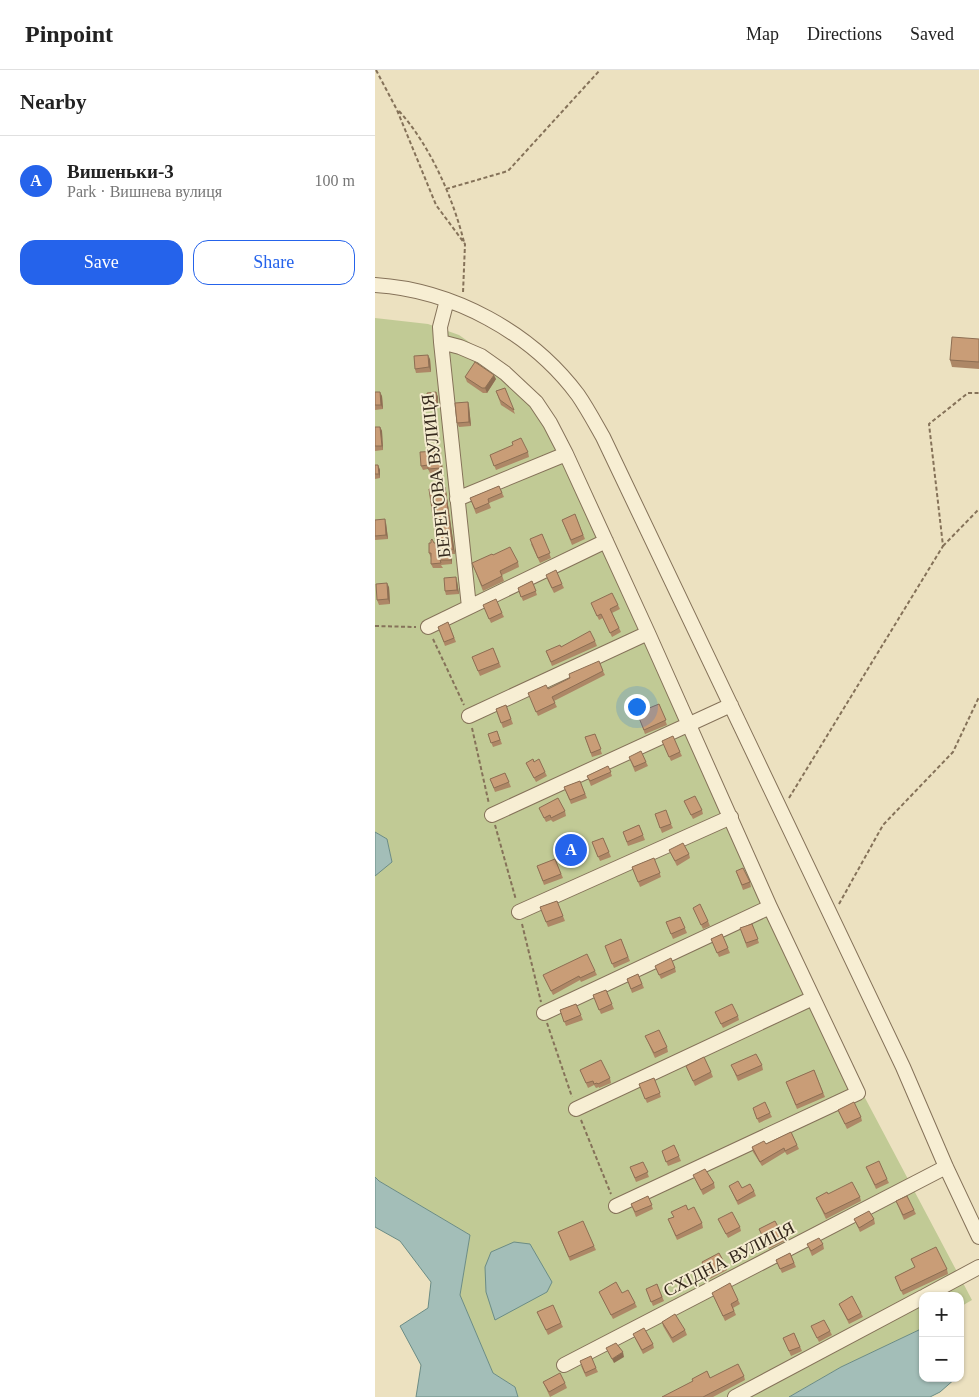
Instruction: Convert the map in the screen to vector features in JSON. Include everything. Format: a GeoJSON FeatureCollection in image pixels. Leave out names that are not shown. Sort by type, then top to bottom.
{"type":"FeatureCollection","features":[{"type":"Feature","properties":{"kind":"street"},"geometry":{"type":"LineString","coordinates":[[375,285],[400,287],[447,300],[462,305],[502,326],[545,358],[578,395],[603,437],[903,1068],[979,1237]]}},
{"type":"Feature","properties":{"kind":"street","name":"БЕРЕГОВА ВУЛИЦЯ"},"geometry":{"type":"LineString","coordinates":[[447,300],[440,327],[441,342],[469,607]]}},
{"type":"Feature","properties":{"kind":"street"},"geometry":{"type":"LineString","coordinates":[[441,342],[481,356],[505,373],[536,402],[550,423],[648,633],[770,907],[858,1093],[616,1206]]}},
{"type":"Feature","properties":{"kind":"street"},"geometry":{"type":"LineString","coordinates":[[457,499],[566,454]]}},
{"type":"Feature","properties":{"kind":"street"},"geometry":{"type":"LineString","coordinates":[[428,627],[606,541]]}},
{"type":"Feature","properties":{"kind":"street"},"geometry":{"type":"LineString","coordinates":[[469,716],[648,633]]}},
{"type":"Feature","properties":{"kind":"street"},"geometry":{"type":"LineString","coordinates":[[492,816],[731,706]]}},
{"type":"Feature","properties":{"kind":"street"},"geometry":{"type":"LineString","coordinates":[[519,912],[731,817]]}},
{"type":"Feature","properties":{"kind":"street"},"geometry":{"type":"LineString","coordinates":[[544,1013],[770,907]]}},
{"type":"Feature","properties":{"kind":"street"},"geometry":{"type":"LineString","coordinates":[[576,1109],[813,998]]}},
{"type":"Feature","properties":{"kind":"street","name":"СХІДНА ВУЛИЦЯ"},"geometry":{"type":"LineString","coordinates":[[565,1365],[946,1167]]}},
{"type":"Feature","properties":{"kind":"street"},"geometry":{"type":"LineString","coordinates":[[932,1292],[979,1267]]}},
{"type":"Feature","properties":{"kind":"street"},"geometry":{"type":"LineString","coordinates":[[735,1397],[919,1299]]}},
{"type":"Feature","properties":{"kind":"path"},"geometry":{"type":"LineString","coordinates":[[378,70],[437,205],[465,244]]}},
{"type":"Feature","properties":{"kind":"path"},"geometry":{"type":"LineString","coordinates":[[447,190],[508,171],[600,70]]}},
{"type":"Feature","properties":{"kind":"path"},"geometry":{"type":"LineString","coordinates":[[397,110],[407,120],[439,171],[458,218],[465,244],[462,305]]}},
{"type":"Feature","properties":{"kind":"path"},"geometry":{"type":"LineString","coordinates":[[943,546],[929,424],[967,393],[979,393]]}},
{"type":"Feature","properties":{"kind":"path"},"geometry":{"type":"LineString","coordinates":[[781,811],[943,546],[979,509]]}},
{"type":"Feature","properties":{"kind":"path"},"geometry":{"type":"LineString","coordinates":[[375,626],[428,627],[469,716],[492,816],[519,912],[544,1013],[576,1109],[616,1206]]}},
{"type":"Feature","properties":{"kind":"path"},"geometry":{"type":"LineString","coordinates":[[831,917],[883,825],[953,752],[979,698]]}},
{"type":"Feature","properties":{"kind":"green space"},"geometry":{"type":"Polygon","coordinates":[[[375,318],[428,324],[459,335],[505,367],[567,443],[864,1096],[972,1300],[964,1305],[964,1292],[919,1292],[919,1330],[841,1367],[789,1397],[518,1397],[515,1387],[493,1373],[460,1295],[470,1235],[375,1177],[375,876],[392,861],[387,839],[375,832],[375,318]]]}},
{"type":"Feature","properties":{"kind":"water"},"geometry":{"type":"Polygon","coordinates":[[[375,832],[387,839],[392,862],[375,876],[375,832]]]}},
{"type":"Feature","properties":{"kind":"water"},"geometry":{"type":"Polygon","coordinates":[[[375,1177],[470,1235],[460,1295],[493,1373],[515,1387],[518,1397],[416,1397],[421,1365],[400,1326],[428,1308],[431,1282],[400,1241],[375,1227],[375,1177]]]}},
{"type":"Feature","properties":{"kind":"water"},"geometry":{"type":"Polygon","coordinates":[[[514,1242],[530,1244],[552,1282],[547,1292],[495,1320],[486,1292],[485,1267],[491,1252],[514,1242]]]}},
{"type":"Feature","properties":{"kind":"water"},"geometry":{"type":"Polygon","coordinates":[[[919,1330],[919,1382],[951,1382],[940,1392],[930,1397],[789,1397],[841,1367],[919,1330]]]}},
{"type":"Feature","properties":{"kind":"building"},"geometry":{"type":"Polygon","coordinates":[[[952,337],[979,339],[979,362],[950,360],[952,337]]]}},
{"type":"Feature","properties":{"kind":"building"},"geometry":{"type":"Polygon","coordinates":[[[428,355],[429,367],[415,369],[414,356],[428,355]]]}},
{"type":"Feature","properties":{"kind":"building"},"geometry":{"type":"Polygon","coordinates":[[[475,362],[494,375],[485,388],[465,377],[475,362]]]}},
{"type":"Feature","properties":{"kind":"building"},"geometry":{"type":"Polygon","coordinates":[[[505,388],[514,410],[500,400],[496,391],[505,388]]]}},
{"type":"Feature","properties":{"kind":"building"},"geometry":{"type":"Polygon","coordinates":[[[375,392],[380,392],[381,405],[375,405],[375,392]]]}},
{"type":"Feature","properties":{"kind":"building"},"geometry":{"type":"Polygon","coordinates":[[[436,392],[437,404],[428,404],[427,393],[436,392]]]}},
{"type":"Feature","properties":{"kind":"building"},"geometry":{"type":"Polygon","coordinates":[[[468,402],[469,422],[457,423],[455,403],[468,402]]]}},
{"type":"Feature","properties":{"kind":"building"},"geometry":{"type":"Polygon","coordinates":[[[375,427],[380,427],[382,446],[375,446],[375,427]]]}},
{"type":"Feature","properties":{"kind":"building"},"geometry":{"type":"Polygon","coordinates":[[[521,438],[528,452],[494,466],[490,455],[513,445],[512,442],[521,438]]]}},
{"type":"Feature","properties":{"kind":"building"},"geometry":{"type":"Polygon","coordinates":[[[440,451],[441,468],[428,469],[428,465],[421,466],[420,452],[440,451]]]}},
{"type":"Feature","properties":{"kind":"building"},"geometry":{"type":"Polygon","coordinates":[[[375,465],[378,465],[379,474],[375,474],[375,465]]]}},
{"type":"Feature","properties":{"kind":"building"},"geometry":{"type":"Polygon","coordinates":[[[499,486],[502,493],[488,499],[489,503],[475,509],[470,498],[499,486]]]}},
{"type":"Feature","properties":{"kind":"building"},"geometry":{"type":"Polygon","coordinates":[[[445,487],[453,549],[451,550],[451,560],[440,560],[441,563],[431,564],[429,543],[431,543],[432,539],[434,543],[437,543],[429,489],[445,487]]]}},
{"type":"Feature","properties":{"kind":"building"},"geometry":{"type":"Polygon","coordinates":[[[575,514],[583,535],[571,540],[562,520],[575,514]]]}},
{"type":"Feature","properties":{"kind":"building"},"geometry":{"type":"Polygon","coordinates":[[[385,519],[386,535],[375,536],[375,520],[385,519]]]}},
{"type":"Feature","properties":{"kind":"building"},"geometry":{"type":"Polygon","coordinates":[[[542,534],[550,553],[538,558],[530,539],[542,534]]]}},
{"type":"Feature","properties":{"kind":"building"},"geometry":{"type":"Polygon","coordinates":[[[510,547],[518,562],[500,571],[502,576],[482,586],[472,563],[510,547]]]}},
{"type":"Feature","properties":{"kind":"building"},"geometry":{"type":"Polygon","coordinates":[[[556,570],[562,584],[552,588],[546,575],[556,570]]]}},
{"type":"Feature","properties":{"kind":"building"},"geometry":{"type":"Polygon","coordinates":[[[456,577],[457,590],[445,591],[444,578],[456,577]]]}},
{"type":"Feature","properties":{"kind":"building"},"geometry":{"type":"Polygon","coordinates":[[[532,581],[536,591],[521,597],[518,588],[532,581]]]}},
{"type":"Feature","properties":{"kind":"building"},"geometry":{"type":"Polygon","coordinates":[[[387,583],[388,599],[377,600],[376,584],[387,583]]]}},
{"type":"Feature","properties":{"kind":"building"},"geometry":{"type":"Polygon","coordinates":[[[612,593],[618,605],[610,609],[619,628],[610,633],[601,614],[597,616],[591,603],[612,593]]]}},
{"type":"Feature","properties":{"kind":"building"},"geometry":{"type":"Polygon","coordinates":[[[496,599],[502,613],[489,619],[483,605],[496,599]]]}},
{"type":"Feature","properties":{"kind":"building"},"geometry":{"type":"Polygon","coordinates":[[[448,622],[454,638],[444,642],[438,627],[448,622]]]}},
{"type":"Feature","properties":{"kind":"building"},"geometry":{"type":"Polygon","coordinates":[[[590,631],[595,641],[551,662],[546,651],[560,645],[561,647],[590,631]]]}},
{"type":"Feature","properties":{"kind":"building"},"geometry":{"type":"Polygon","coordinates":[[[493,648],[499,663],[478,671],[472,657],[493,648]]]}},
{"type":"Feature","properties":{"kind":"building"},"geometry":{"type":"Polygon","coordinates":[[[599,661],[603,671],[552,697],[555,703],[536,712],[528,693],[546,685],[548,689],[570,678],[569,674],[599,661]]]}},
{"type":"Feature","properties":{"kind":"building"},"geometry":{"type":"Polygon","coordinates":[[[659,704],[666,720],[644,730],[637,713],[659,704]]]}},
{"type":"Feature","properties":{"kind":"building"},"geometry":{"type":"Polygon","coordinates":[[[506,705],[511,719],[501,723],[496,709],[506,705]]]}},
{"type":"Feature","properties":{"kind":"building"},"geometry":{"type":"Polygon","coordinates":[[[497,731],[500,740],[491,743],[488,734],[497,731]]]}},
{"type":"Feature","properties":{"kind":"building"},"geometry":{"type":"Polygon","coordinates":[[[595,734],[601,749],[591,753],[585,737],[595,734]]]}},
{"type":"Feature","properties":{"kind":"building"},"geometry":{"type":"Polygon","coordinates":[[[673,736],[680,752],[669,757],[662,741],[673,736]]]}},
{"type":"Feature","properties":{"kind":"building"},"geometry":{"type":"Polygon","coordinates":[[[641,751],[646,762],[634,767],[629,757],[641,751]]]}},
{"type":"Feature","properties":{"kind":"building"},"geometry":{"type":"Polygon","coordinates":[[[533,759],[534,762],[539,759],[545,772],[534,778],[526,763],[533,759]]]}},
{"type":"Feature","properties":{"kind":"building"},"geometry":{"type":"Polygon","coordinates":[[[608,766],[611,772],[590,781],[587,776],[608,766]]]}},
{"type":"Feature","properties":{"kind":"building"},"geometry":{"type":"Polygon","coordinates":[[[505,773],[509,782],[494,788],[490,779],[505,773]]]}},
{"type":"Feature","properties":{"kind":"building"},"geometry":{"type":"Polygon","coordinates":[[[580,781],[585,794],[570,800],[564,787],[580,781]]]}},
{"type":"Feature","properties":{"kind":"building"},"geometry":{"type":"Polygon","coordinates":[[[695,796],[702,810],[691,815],[684,801],[695,796]]]}},
{"type":"Feature","properties":{"kind":"building"},"geometry":{"type":"Polygon","coordinates":[[[558,798],[565,811],[551,818],[550,815],[544,818],[539,808],[558,798]]]}},
{"type":"Feature","properties":{"kind":"building"},"geometry":{"type":"Polygon","coordinates":[[[666,810],[671,824],[660,828],[655,814],[666,810]]]}},
{"type":"Feature","properties":{"kind":"building"},"geometry":{"type":"Polygon","coordinates":[[[639,825],[643,835],[627,842],[623,832],[639,825]]]}},
{"type":"Feature","properties":{"kind":"building"},"geometry":{"type":"Polygon","coordinates":[[[603,838],[609,852],[598,857],[592,842],[603,838]]]}},
{"type":"Feature","properties":{"kind":"building"},"geometry":{"type":"Polygon","coordinates":[[[683,843],[689,854],[675,861],[669,850],[683,843]]]}},
{"type":"Feature","properties":{"kind":"building"},"geometry":{"type":"Polygon","coordinates":[[[654,858],[660,873],[638,882],[632,867],[654,858]]]}},
{"type":"Feature","properties":{"kind":"building"},"geometry":{"type":"Polygon","coordinates":[[[555,859],[561,874],[543,881],[537,866],[555,859]]]}},
{"type":"Feature","properties":{"kind":"building"},"geometry":{"type":"Polygon","coordinates":[[[743,868],[750,882],[742,885],[736,871],[743,868]]]}},
{"type":"Feature","properties":{"kind":"building"},"geometry":{"type":"Polygon","coordinates":[[[557,901],[563,916],[546,922],[540,907],[557,901]]]}},
{"type":"Feature","properties":{"kind":"building"},"geometry":{"type":"Polygon","coordinates":[[[700,904],[708,921],[701,925],[693,908],[700,904]]]}},
{"type":"Feature","properties":{"kind":"building"},"geometry":{"type":"Polygon","coordinates":[[[680,917],[685,928],[671,934],[666,922],[680,917]]]}},
{"type":"Feature","properties":{"kind":"building"},"geometry":{"type":"Polygon","coordinates":[[[752,924],[758,939],[746,943],[740,928],[752,924]]]}},
{"type":"Feature","properties":{"kind":"building"},"geometry":{"type":"Polygon","coordinates":[[[722,934],[728,948],[717,953],[711,939],[722,934]]]}},
{"type":"Feature","properties":{"kind":"building"},"geometry":{"type":"Polygon","coordinates":[[[621,939],[628,957],[612,964],[605,946],[621,939]]]}},
{"type":"Feature","properties":{"kind":"building"},"geometry":{"type":"Polygon","coordinates":[[[587,954],[595,971],[580,978],[579,976],[551,991],[543,975],[587,954]]]}},
{"type":"Feature","properties":{"kind":"building"},"geometry":{"type":"Polygon","coordinates":[[[671,958],[675,968],[659,975],[655,966],[671,958]]]}},
{"type":"Feature","properties":{"kind":"building"},"geometry":{"type":"Polygon","coordinates":[[[638,974],[642,984],[631,989],[627,979],[638,974]]]}},
{"type":"Feature","properties":{"kind":"building"},"geometry":{"type":"Polygon","coordinates":[[[606,990],[612,1004],[599,1010],[593,995],[606,990]]]}},
{"type":"Feature","properties":{"kind":"building"},"geometry":{"type":"Polygon","coordinates":[[[576,1004],[581,1015],[564,1022],[560,1010],[576,1004]]]}},
{"type":"Feature","properties":{"kind":"building"},"geometry":{"type":"Polygon","coordinates":[[[732,1004],[738,1016],[721,1024],[715,1012],[732,1004]]]}},
{"type":"Feature","properties":{"kind":"building"},"geometry":{"type":"Polygon","coordinates":[[[659,1030],[667,1047],[654,1053],[645,1036],[659,1030]]]}},
{"type":"Feature","properties":{"kind":"building"},"geometry":{"type":"Polygon","coordinates":[[[756,1054],[762,1065],[737,1076],[731,1065],[756,1054]]]}},
{"type":"Feature","properties":{"kind":"building"},"geometry":{"type":"Polygon","coordinates":[[[704,1057],[711,1072],[693,1081],[686,1066],[704,1057]]]}},
{"type":"Feature","properties":{"kind":"building"},"geometry":{"type":"Polygon","coordinates":[[[601,1060],[610,1078],[598,1084],[594,1084],[593,1081],[586,1083],[580,1070],[601,1060]]]}},
{"type":"Feature","properties":{"kind":"building"},"geometry":{"type":"Polygon","coordinates":[[[814,1070],[823,1093],[796,1105],[786,1082],[814,1070]]]}},
{"type":"Feature","properties":{"kind":"building"},"geometry":{"type":"Polygon","coordinates":[[[654,1078],[660,1093],[645,1099],[639,1084],[654,1078]]]}},
{"type":"Feature","properties":{"kind":"building"},"geometry":{"type":"Polygon","coordinates":[[[765,1102],[770,1113],[757,1119],[753,1108],[765,1102]]]}},
{"type":"Feature","properties":{"kind":"building"},"geometry":{"type":"Polygon","coordinates":[[[854,1102],[861,1117],[845,1124],[838,1110],[854,1102]]]}},
{"type":"Feature","properties":{"kind":"building"},"geometry":{"type":"Polygon","coordinates":[[[791,1132],[797,1145],[785,1151],[784,1148],[760,1162],[752,1147],[764,1141],[766,1144],[791,1132]]]}},
{"type":"Feature","properties":{"kind":"building"},"geometry":{"type":"Polygon","coordinates":[[[674,1145],[679,1156],[666,1162],[662,1151],[674,1145]]]}},
{"type":"Feature","properties":{"kind":"building"},"geometry":{"type":"Polygon","coordinates":[[[879,1161],[887,1179],[875,1185],[866,1167],[879,1161]]]}},
{"type":"Feature","properties":{"kind":"building"},"geometry":{"type":"Polygon","coordinates":[[[643,1162],[648,1172],[635,1178],[630,1167],[643,1162]]]}},
{"type":"Feature","properties":{"kind":"building"},"geometry":{"type":"Polygon","coordinates":[[[705,1169],[714,1183],[701,1190],[693,1175],[705,1169]]]}},
{"type":"Feature","properties":{"kind":"building"},"geometry":{"type":"Polygon","coordinates":[[[738,1181],[742,1188],[750,1184],[754,1191],[737,1201],[729,1186],[738,1181]]]}},
{"type":"Feature","properties":{"kind":"building"},"geometry":{"type":"Polygon","coordinates":[[[852,1182],[860,1197],[825,1214],[816,1198],[852,1182]]]}},
{"type":"Feature","properties":{"kind":"building"},"geometry":{"type":"Polygon","coordinates":[[[648,1196],[652,1205],[635,1212],[631,1204],[648,1196]]]}},
{"type":"Feature","properties":{"kind":"building"},"geometry":{"type":"Polygon","coordinates":[[[907,1196],[914,1210],[903,1215],[896,1201],[907,1196]]]}},
{"type":"Feature","properties":{"kind":"building"},"geometry":{"type":"Polygon","coordinates":[[[686,1205],[688,1210],[694,1207],[702,1223],[676,1236],[668,1219],[674,1217],[671,1212],[686,1205]]]}},
{"type":"Feature","properties":{"kind":"building"},"geometry":{"type":"Polygon","coordinates":[[[869,1211],[874,1219],[859,1228],[854,1219],[869,1211]]]}},
{"type":"Feature","properties":{"kind":"building"},"geometry":{"type":"Polygon","coordinates":[[[732,1212],[740,1227],[726,1234],[718,1219],[732,1212]]]}},
{"type":"Feature","properties":{"kind":"building"},"geometry":{"type":"Polygon","coordinates":[[[583,1221],[594,1246],[569,1257],[558,1232],[583,1221]]]}},
{"type":"Feature","properties":{"kind":"building"},"geometry":{"type":"Polygon","coordinates":[[[775,1221],[783,1236],[767,1245],[759,1229],[775,1221]]]}},
{"type":"Feature","properties":{"kind":"building"},"geometry":{"type":"Polygon","coordinates":[[[819,1238],[823,1244],[811,1251],[807,1244],[819,1238]]]}},
{"type":"Feature","properties":{"kind":"building"},"geometry":{"type":"Polygon","coordinates":[[[936,1247],[947,1269],[901,1291],[895,1277],[915,1267],[911,1259],[936,1247]]]}},
{"type":"Feature","properties":{"kind":"building"},"geometry":{"type":"Polygon","coordinates":[[[719,1253],[726,1266],[708,1275],[702,1262],[719,1253]]]}},
{"type":"Feature","properties":{"kind":"building"},"geometry":{"type":"Polygon","coordinates":[[[790,1253],[794,1263],[780,1269],[776,1260],[790,1253]]]}},
{"type":"Feature","properties":{"kind":"building"},"geometry":{"type":"Polygon","coordinates":[[[616,1282],[622,1293],[628,1290],[635,1303],[611,1315],[599,1292],[616,1282]]]}},
{"type":"Feature","properties":{"kind":"building"},"geometry":{"type":"Polygon","coordinates":[[[730,1283],[738,1300],[731,1304],[734,1311],[723,1316],[712,1293],[730,1283]]]}},
{"type":"Feature","properties":{"kind":"building"},"geometry":{"type":"Polygon","coordinates":[[[657,1284],[662,1297],[651,1302],[646,1289],[657,1284]]]}},
{"type":"Feature","properties":{"kind":"building"},"geometry":{"type":"Polygon","coordinates":[[[852,1296],[861,1313],[848,1320],[839,1304],[852,1296]]]}},
{"type":"Feature","properties":{"kind":"building"},"geometry":{"type":"Polygon","coordinates":[[[553,1305],[561,1323],[546,1330],[537,1312],[553,1305]]]}},
{"type":"Feature","properties":{"kind":"building"},"geometry":{"type":"Polygon","coordinates":[[[675,1314],[685,1330],[672,1338],[662,1322],[675,1314]]]}},
{"type":"Feature","properties":{"kind":"building"},"geometry":{"type":"Polygon","coordinates":[[[824,1320],[830,1331],[817,1338],[811,1326],[824,1320]]]}},
{"type":"Feature","properties":{"kind":"building"},"geometry":{"type":"Polygon","coordinates":[[[644,1328],[653,1344],[642,1350],[633,1334],[644,1328]]]}},
{"type":"Feature","properties":{"kind":"building"},"geometry":{"type":"Polygon","coordinates":[[[794,1333],[800,1347],[789,1351],[783,1338],[794,1333]]]}},
{"type":"Feature","properties":{"kind":"building"},"geometry":{"type":"Polygon","coordinates":[[[616,1343],[623,1352],[612,1359],[606,1348],[616,1343]]]}},
{"type":"Feature","properties":{"kind":"building"},"geometry":{"type":"Polygon","coordinates":[[[591,1356],[596,1368],[585,1373],[580,1361],[591,1356]]]}},
{"type":"Feature","properties":{"kind":"building"},"geometry":{"type":"Polygon","coordinates":[[[738,1364],[744,1376],[703,1397],[662,1397],[693,1381],[692,1379],[707,1371],[710,1378],[738,1364]]]}},
{"type":"Feature","properties":{"kind":"building"},"geometry":{"type":"Polygon","coordinates":[[[560,1373],[565,1383],[549,1392],[543,1382],[560,1373]]]}},
{"type":"Feature","properties":{"kind":"place","name":"Вишеньки-3"},"geometry":{"type":"Point","coordinates":[571,850]}}]}
